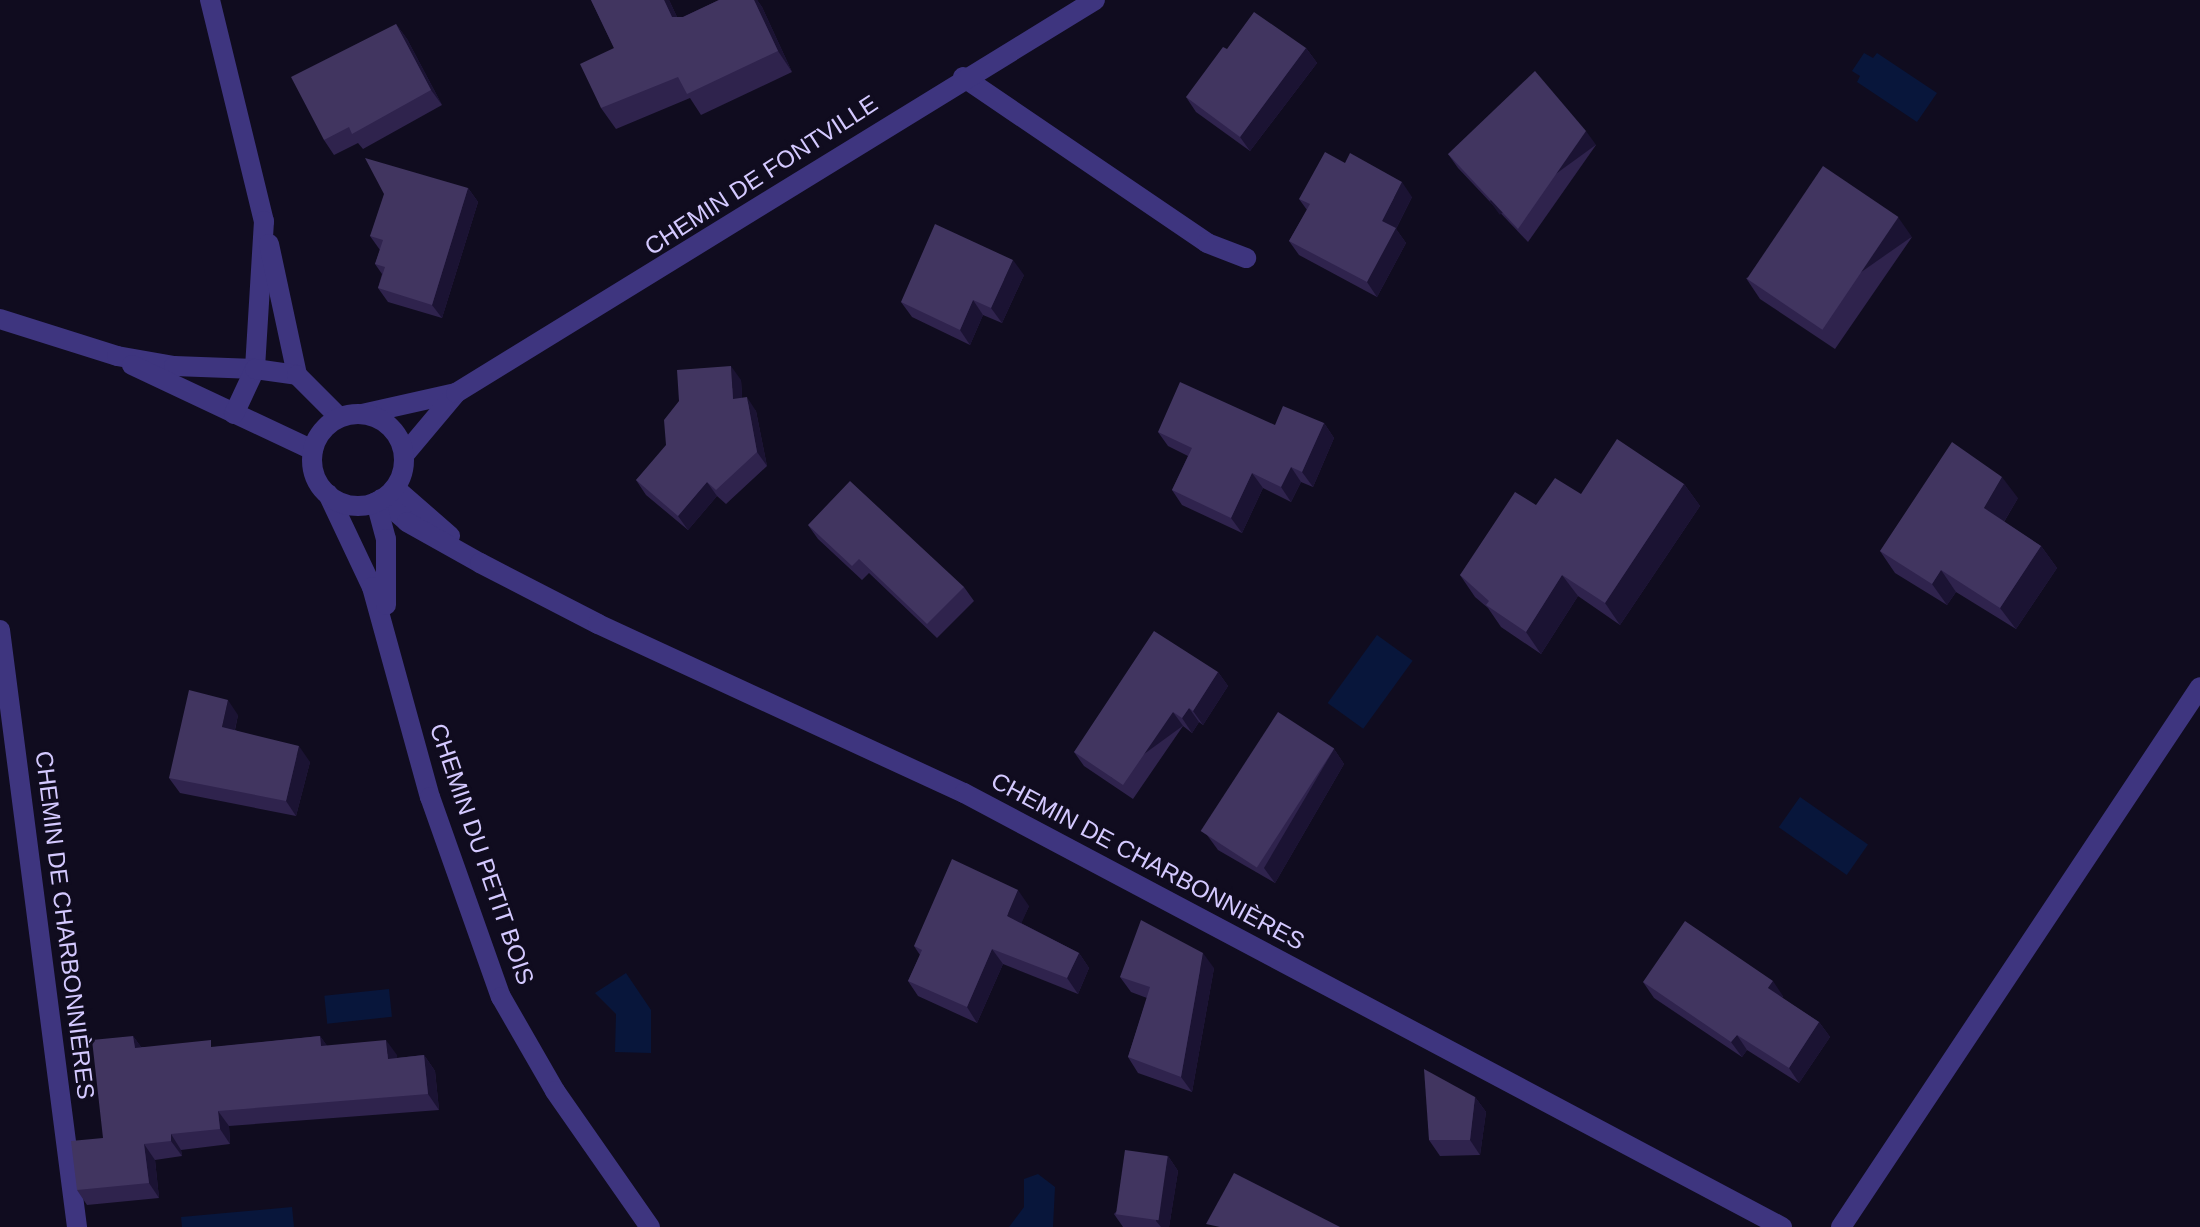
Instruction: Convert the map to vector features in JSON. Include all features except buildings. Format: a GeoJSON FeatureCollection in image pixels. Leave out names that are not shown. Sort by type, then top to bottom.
{"type":"FeatureCollection","features":[{"type":"Feature","properties":{"kind":"street"},"geometry":{"type":"LineString","coordinates":[[210,0],[264,221],[297,375],[339,417]]}},
{"type":"Feature","properties":{"kind":"street","name":"CHEMIN DE FONTVILLE"},"geometry":{"type":"LineString","coordinates":[[362,414],[456,393],[687,256],[782,189],[1095,0]]}},
{"type":"Feature","properties":{"kind":"street"},"geometry":{"type":"LineString","coordinates":[[963,77],[1207,243],[1246,258]]}},
{"type":"Feature","properties":{"kind":"street"},"geometry":{"type":"LineString","coordinates":[[234,414],[255,369],[264,221]]}},
{"type":"Feature","properties":{"kind":"street"},"geometry":{"type":"LineString","coordinates":[[0,319],[117,356],[174,366],[255,369],[297,375]]}},
{"type":"Feature","properties":{"kind":"street"},"geometry":{"type":"LineString","coordinates":[[117,356],[313,450]]}},
{"type":"Feature","properties":{"kind":"street","name":"CHEMIN DE FONTVILLE"},"geometry":{"type":"LineString","coordinates":[[404,455],[456,393]]}},
{"type":"Feature","properties":{"kind":"street"},"geometry":{"type":"LineString","coordinates":[[362,414],[390,427],[404,455],[384,496],[350,505],[328,494],[317,482],[313,450],[322,431],[339,417],[362,414]]}},
{"type":"Feature","properties":{"kind":"street","name":"CHEMIN DU PETIT BOIS"},"geometry":{"type":"LineString","coordinates":[[328,494],[372,587],[430,797],[501,997],[555,1091],[650,1227]]}},
{"type":"Feature","properties":{"kind":"street","name":"CHEMIN DU PETIT BOIS"},"geometry":{"type":"LineString","coordinates":[[384,496],[386,539],[382,559],[389,649]]}},
{"type":"Feature","properties":{"kind":"street","name":"CHEMIN DE CHARBONNIÈRES"},"geometry":{"type":"LineString","coordinates":[[384,496],[407,522],[480,563],[598,624],[964,793],[1782,1227]]}},
{"type":"Feature","properties":{"kind":"street","name":"CHEMIN DE CHARBONNIÈRES"},"geometry":{"type":"LineString","coordinates":[[0,630],[77,1227]]}},
{"type":"Feature","properties":{"kind":"street"},"geometry":{"type":"LineString","coordinates":[[1841,1227],[2200,687]]}},
{"type":"Feature","properties":{"kind":"water"},"geometry":{"type":"Polygon","coordinates":[[[1864,53],[1873,58],[1877,53],[1937,93],[1917,122],[1857,82],[1860,76],[1852,71],[1864,53]]]}},
{"type":"Feature","properties":{"kind":"water"},"geometry":{"type":"Polygon","coordinates":[[[1377,635],[1413,661],[1363,729],[1328,703],[1377,635]]]}},
{"type":"Feature","properties":{"kind":"water"},"geometry":{"type":"Polygon","coordinates":[[[1800,797],[1868,845],[1847,875],[1779,827],[1800,797]]]}},
{"type":"Feature","properties":{"kind":"water"},"geometry":{"type":"Polygon","coordinates":[[[626,973],[651,1010],[651,1053],[615,1052],[616,1014],[595,993],[626,973]]]}},
{"type":"Feature","properties":{"kind":"water"},"geometry":{"type":"Polygon","coordinates":[[[389,989],[392,1017],[327,1024],[324,996],[389,989]]]}},
{"type":"Feature","properties":{"kind":"water"},"geometry":{"type":"Polygon","coordinates":[[[1038,1174],[1055,1187],[1053,1227],[1009,1227],[1024,1207],[1024,1179],[1038,1174]]]}},
{"type":"Feature","properties":{"kind":"water"},"geometry":{"type":"Polygon","coordinates":[[[292,1207],[294,1227],[182,1227],[181,1217],[292,1207]]]}}]}
